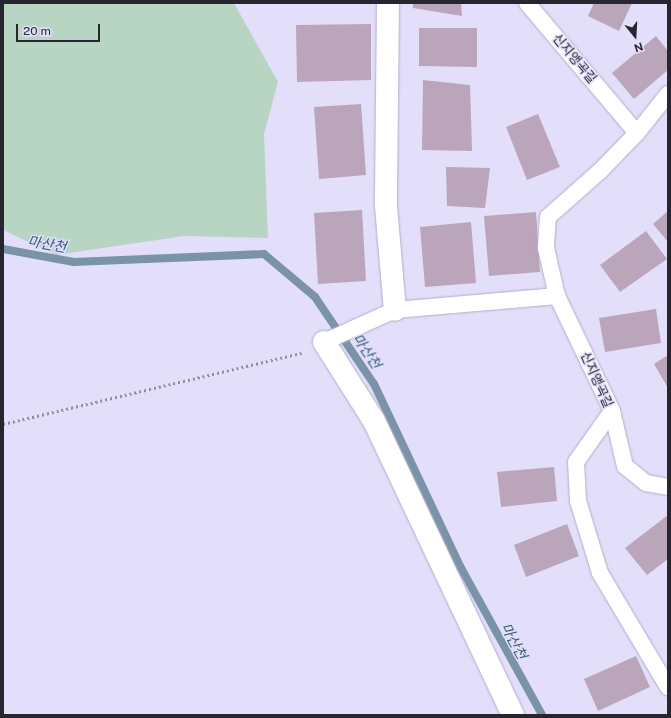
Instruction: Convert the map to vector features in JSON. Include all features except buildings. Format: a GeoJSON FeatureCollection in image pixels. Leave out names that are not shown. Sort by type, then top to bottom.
{"type":"FeatureCollection","features":[{"type":"Feature","properties":{"kind":"street"},"geometry":{"type":"LineString","coordinates":[[386,313],[388,3]]}},
{"type":"Feature","properties":{"kind":"street"},"geometry":{"type":"LineString","coordinates":[[324,342],[374,421],[513,715]]}},
{"type":"Feature","properties":{"kind":"lane","name":"신지앵곡길"},"geometry":{"type":"LineString","coordinates":[[527,3],[637,133]]}},
{"type":"Feature","properties":{"kind":"lane","name":"신지앵곡길"},"geometry":{"type":"LineString","coordinates":[[668,94],[637,133],[548,216],[546,248],[557,296],[612,411],[576,462],[578,501],[600,574],[668,687]]}},
{"type":"Feature","properties":{"kind":"lane"},"geometry":{"type":"LineString","coordinates":[[324,342],[386,313],[557,296]]}},
{"type":"Feature","properties":{"kind":"lane"},"geometry":{"type":"LineString","coordinates":[[612,411],[625,466],[646,484],[668,487]]}},
{"type":"Feature","properties":{"kind":"path"},"geometry":{"type":"LineString","coordinates":[[3,424],[294,357],[324,342]]}},
{"type":"Feature","properties":{"kind":"green space"},"geometry":{"type":"Polygon","coordinates":[[[3,3],[234,3],[278,82],[264,134],[268,238],[184,236],[56,255],[3,230],[3,3]]]}},
{"type":"Feature","properties":{"kind":"waterway","name":"마산천"},"geometry":{"type":"LineString","coordinates":[[3,249],[74,262],[264,254],[315,297],[374,384],[461,568],[542,715]]}}]}
